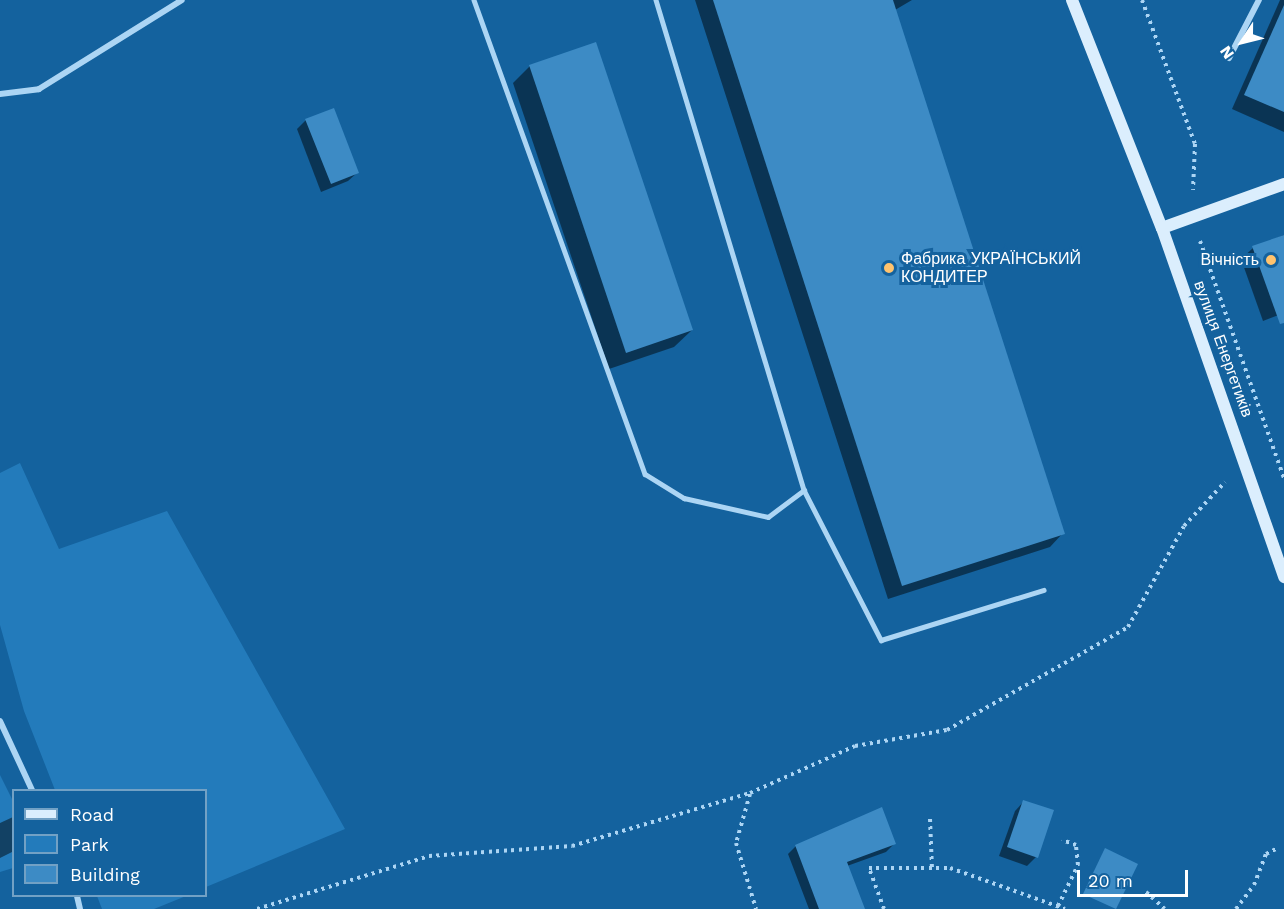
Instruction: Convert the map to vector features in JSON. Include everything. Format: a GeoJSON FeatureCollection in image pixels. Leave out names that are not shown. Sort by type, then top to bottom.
{"type":"FeatureCollection","features":[{"type":"Feature","properties":{"kind":"main road","name":"вулиця Енергетиків"},"geometry":{"type":"LineString","coordinates":[[1072,0],[1162,228],[1280,553],[1284,577]]}},
{"type":"Feature","properties":{"kind":"main road"},"geometry":{"type":"LineString","coordinates":[[1162,228],[1284,184]]}},
{"type":"Feature","properties":{"kind":"street"},"geometry":{"type":"LineString","coordinates":[[0,94],[39,89],[182,0]]}},
{"type":"Feature","properties":{"kind":"street"},"geometry":{"type":"LineString","coordinates":[[1229,58],[1259,0]]}},
{"type":"Feature","properties":{"kind":"street"},"geometry":{"type":"LineString","coordinates":[[0,721],[32,789]]}},
{"type":"Feature","properties":{"kind":"lane"},"geometry":{"type":"LineString","coordinates":[[474,0],[645,474],[684,498],[768,517],[804,490]]}},
{"type":"Feature","properties":{"kind":"lane"},"geometry":{"type":"LineString","coordinates":[[657,0],[804,490],[881,640],[1044,590]]}},
{"type":"Feature","properties":{"kind":"path"},"geometry":{"type":"LineString","coordinates":[[1142,0],[1195,144],[1191,217],[1284,478]]}},
{"type":"Feature","properties":{"kind":"path"},"geometry":{"type":"LineString","coordinates":[[257,909],[429,856],[572,846],[750,793],[855,746],[947,730],[1128,627],[1184,526],[1246,460]]}},
{"type":"Feature","properties":{"kind":"path"},"geometry":{"type":"LineString","coordinates":[[750,793],[736,843],[756,909]]}},
{"type":"Feature","properties":{"kind":"path"},"geometry":{"type":"LineString","coordinates":[[930,819],[932,869]]}},
{"type":"Feature","properties":{"kind":"path"},"geometry":{"type":"LineString","coordinates":[[1058,906],[1078,865],[1076,844],[1062,840]]}},
{"type":"Feature","properties":{"kind":"path"},"geometry":{"type":"LineString","coordinates":[[1236,909],[1254,885],[1266,854],[1278,848]]}},
{"type":"Feature","properties":{"kind":"path"},"geometry":{"type":"LineString","coordinates":[[884,909],[869,868],[950,868],[1065,909]]}},
{"type":"Feature","properties":{"kind":"path"},"geometry":{"type":"LineString","coordinates":[[1146,892],[1165,909]]}},
{"type":"Feature","properties":{"kind":"green space"},"geometry":{"type":"Polygon","coordinates":[[[20,463],[59,549],[167,511],[345,829],[207,887],[207,789],[55,789],[24,711],[0,625],[0,473],[20,463]]]}},
{"type":"Feature","properties":{"kind":"green space"},"geometry":{"type":"Polygon","coordinates":[[[0,775],[12,799],[12,868],[0,872],[0,775]]]}},
{"type":"Feature","properties":{"kind":"green space"},"geometry":{"type":"Polygon","coordinates":[[[97,897],[184,897],[154,909],[102,909],[97,897]]]}},
{"type":"Feature","properties":{"kind":"building","name":"Фабрика УКРАЇНСЬКИЙ КОНДИТЕР"},"geometry":{"type":"Polygon","coordinates":[[[713,0],[893,0],[1065,534],[902,586],[713,0]]]}},
{"type":"Feature","properties":{"kind":"building"},"geometry":{"type":"Polygon","coordinates":[[[1284,5],[1284,112],[1244,95],[1284,5]]]}},
{"type":"Feature","properties":{"kind":"building"},"geometry":{"type":"Polygon","coordinates":[[[596,42],[693,330],[626,353],[529,65],[596,42]]]}},
{"type":"Feature","properties":{"kind":"building"},"geometry":{"type":"Polygon","coordinates":[[[334,108],[359,173],[331,184],[305,119],[334,108]]]}},
{"type":"Feature","properties":{"kind":"building"},"geometry":{"type":"Polygon","coordinates":[[[1284,235],[1284,323],[1280,324],[1252,246],[1284,235]]]}},
{"type":"Feature","properties":{"kind":"building"},"geometry":{"type":"Polygon","coordinates":[[[1023,800],[1054,810],[1038,858],[1007,847],[1023,800]]]}},
{"type":"Feature","properties":{"kind":"building"},"geometry":{"type":"Polygon","coordinates":[[[882,807],[896,844],[847,862],[865,909],[819,909],[795,845],[882,807]]]}},
{"type":"Feature","properties":{"kind":"building"},"geometry":{"type":"Polygon","coordinates":[[[1105,848],[1138,864],[1116,909],[1083,894],[1105,848]]]}},
{"type":"Feature","properties":{"kind":"place","name":"Вічність"},"geometry":{"type":"Point","coordinates":[1271,260]}},
{"type":"Feature","properties":{"kind":"place","name":"Фабрика УКРАЇНСЬКИЙ КОНДИТЕР"},"geometry":{"type":"Point","coordinates":[889,268]}}]}
